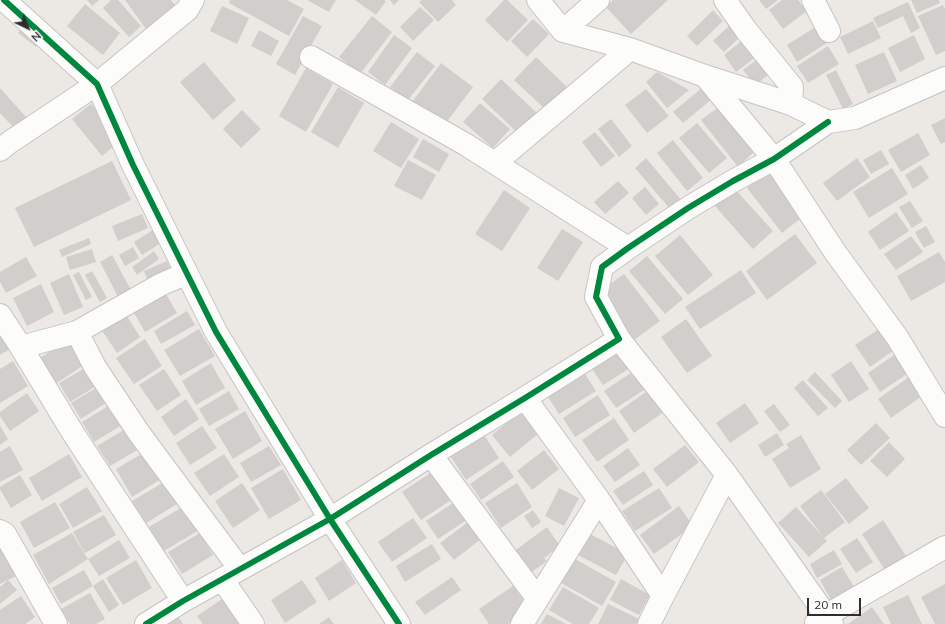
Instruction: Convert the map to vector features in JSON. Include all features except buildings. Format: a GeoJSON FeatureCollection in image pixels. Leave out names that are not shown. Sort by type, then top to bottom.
{"type":"FeatureCollection","features":[{"type":"Feature","properties":{"kind":"street"},"geometry":{"type":"LineString","coordinates":[[4,0],[97,84],[133,165],[216,332],[330,519],[399,624]]}},
{"type":"Feature","properties":{"kind":"street"},"geometry":{"type":"LineString","coordinates":[[538,0],[563,31],[630,49],[705,76],[791,104],[828,122]]}},
{"type":"Feature","properties":{"kind":"street"},"geometry":{"type":"LineString","coordinates":[[563,31],[598,0]]}},
{"type":"Feature","properties":{"kind":"street"},"geometry":{"type":"LineString","coordinates":[[725,0],[746,30],[792,87],[791,104]]}},
{"type":"Feature","properties":{"kind":"street"},"geometry":{"type":"LineString","coordinates":[[813,0],[829,31]]}},
{"type":"Feature","properties":{"kind":"street"},"geometry":{"type":"LineString","coordinates":[[0,150],[97,84],[187,3]]}},
{"type":"Feature","properties":{"kind":"street"},"geometry":{"type":"LineString","coordinates":[[496,163],[630,49]]}},
{"type":"Feature","properties":{"kind":"street"},"geometry":{"type":"LineString","coordinates":[[311,57],[496,163],[628,248]]}},
{"type":"Feature","properties":{"kind":"street"},"geometry":{"type":"LineString","coordinates":[[705,76],[774,159],[835,252],[897,337],[945,416]]}},
{"type":"Feature","properties":{"kind":"street"},"geometry":{"type":"LineString","coordinates":[[945,78],[855,118],[828,122],[774,159],[695,204],[602,266],[596,297],[619,339],[727,475],[825,621],[945,548]]}},
{"type":"Feature","properties":{"kind":"street"},"geometry":{"type":"LineString","coordinates":[[21,347],[77,332],[160,285],[187,273]]}},
{"type":"Feature","properties":{"kind":"street"},"geometry":{"type":"LineString","coordinates":[[0,315],[73,433],[183,601]]}},
{"type":"Feature","properties":{"kind":"street"},"geometry":{"type":"LineString","coordinates":[[77,332],[95,367],[187,498],[231,574],[253,624]]}},
{"type":"Feature","properties":{"kind":"street"},"geometry":{"type":"LineString","coordinates":[[146,624],[183,601],[330,519],[619,339]]}},
{"type":"Feature","properties":{"kind":"street"},"geometry":{"type":"LineString","coordinates":[[525,398],[599,500],[663,596]]}},
{"type":"Feature","properties":{"kind":"street"},"geometry":{"type":"LineString","coordinates":[[431,455],[538,598]]}},
{"type":"Feature","properties":{"kind":"street"},"geometry":{"type":"LineString","coordinates":[[649,624],[727,475]]}},
{"type":"Feature","properties":{"kind":"street"},"geometry":{"type":"LineString","coordinates":[[522,624],[599,500]]}},
{"type":"Feature","properties":{"kind":"street"},"geometry":{"type":"LineString","coordinates":[[0,531],[5,534],[56,624]]}},
{"type":"Feature","properties":{"kind":"cycle path"},"geometry":{"type":"LineString","coordinates":[[4,0],[97,84],[133,165],[216,332],[330,519],[399,624]]}},
{"type":"Feature","properties":{"kind":"cycle path"},"geometry":{"type":"LineString","coordinates":[[146,624],[183,601],[330,519],[619,339],[596,297],[602,267],[688,208],[774,159],[828,122]]}}]}
